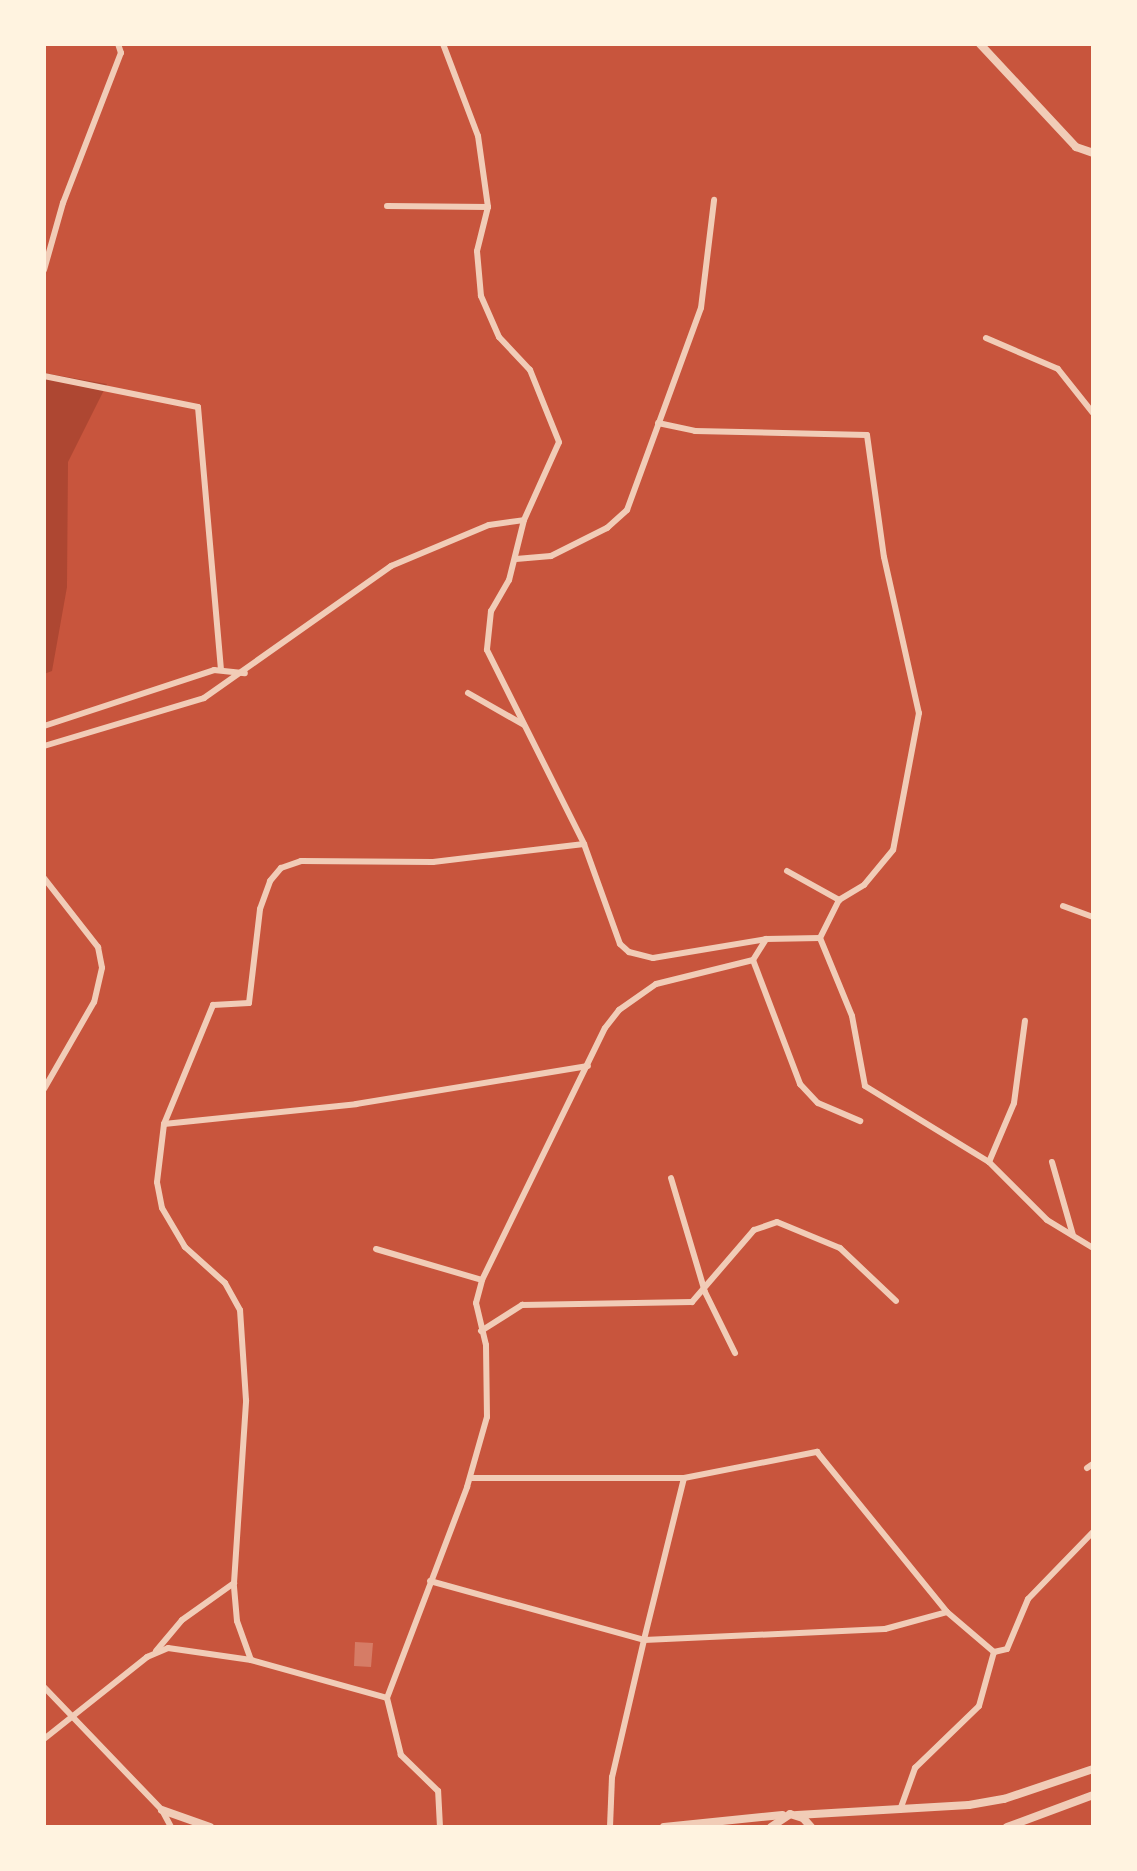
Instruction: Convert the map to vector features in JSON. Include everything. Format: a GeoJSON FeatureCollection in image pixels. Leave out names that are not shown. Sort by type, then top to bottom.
{"type":"FeatureCollection","features":[{"type":"Feature","properties":{"kind":"street"},"geometry":{"type":"LineString","coordinates":[[44,270],[63,203],[121,53],[118,44]]}},
{"type":"Feature","properties":{"kind":"street"},"geometry":{"type":"LineString","coordinates":[[443,44],[478,136],[488,207],[477,251],[481,296],[499,337],[530,370],[559,442],[524,520],[516,559],[491,611],[487,650],[584,844],[620,944],[629,952],[653,958],[766,939],[820,938]]}},
{"type":"Feature","properties":{"kind":"street"},"geometry":{"type":"LineString","coordinates":[[980,44],[1076,147],[1093,153]]}},
{"type":"Feature","properties":{"kind":"street"},"geometry":{"type":"LineString","coordinates":[[516,559],[551,556],[618,520],[632,499],[703,299],[714,200]]}},
{"type":"Feature","properties":{"kind":"street"},"geometry":{"type":"LineString","coordinates":[[387,206],[488,207]]}},
{"type":"Feature","properties":{"kind":"street"},"geometry":{"type":"LineString","coordinates":[[986,338],[1058,369],[1093,413]]}},
{"type":"Feature","properties":{"kind":"street"},"geometry":{"type":"LineString","coordinates":[[44,376],[198,407],[221,669]]}},
{"type":"Feature","properties":{"kind":"street"},"geometry":{"type":"LineString","coordinates":[[658,423],[695,431],[867,435],[884,557],[919,713],[893,850],[872,877],[839,900],[820,938],[852,1016],[865,1086],[989,1162],[1047,1220],[1093,1248]]}},
{"type":"Feature","properties":{"kind":"street"},"geometry":{"type":"LineString","coordinates":[[44,746],[179,708],[245,673],[391,566],[489,525],[524,520]]}},
{"type":"Feature","properties":{"kind":"street"},"geometry":{"type":"LineString","coordinates":[[44,726],[221,669],[245,673]]}},
{"type":"Feature","properties":{"kind":"street"},"geometry":{"type":"LineString","coordinates":[[468,693],[525,726]]}},
{"type":"Feature","properties":{"kind":"street"},"geometry":{"type":"LineString","coordinates":[[251,1660],[237,1621],[234,1583],[246,1400],[240,1310],[225,1283],[185,1247],[162,1208],[157,1182],[164,1124],[213,1005],[249,1003],[260,909],[270,881],[287,865],[433,862],[584,844]]}},
{"type":"Feature","properties":{"kind":"street"},"geometry":{"type":"LineString","coordinates":[[787,871],[839,900]]}},
{"type":"Feature","properties":{"kind":"street"},"geometry":{"type":"LineString","coordinates":[[44,878],[98,947],[102,968],[94,1002],[44,1089]]}},
{"type":"Feature","properties":{"kind":"street"},"geometry":{"type":"LineString","coordinates":[[1063,906],[1093,917]]}},
{"type":"Feature","properties":{"kind":"street"},"geometry":{"type":"LineString","coordinates":[[440,1827],[438,1791],[401,1755],[387,1698],[470,1478],[487,1417],[486,1345],[476,1303],[482,1280],[605,1028],[637,995],[680,976],[753,960],[766,939]]}},
{"type":"Feature","properties":{"kind":"street"},"geometry":{"type":"LineString","coordinates":[[753,960],[800,1084],[818,1103],[860,1121]]}},
{"type":"Feature","properties":{"kind":"street"},"geometry":{"type":"LineString","coordinates":[[989,1162],[1014,1103],[1025,1021]]}},
{"type":"Feature","properties":{"kind":"street"},"geometry":{"type":"LineString","coordinates":[[164,1124],[356,1104],[503,1084],[588,1066]]}},
{"type":"Feature","properties":{"kind":"street"},"geometry":{"type":"LineString","coordinates":[[1052,1162],[1073,1236]]}},
{"type":"Feature","properties":{"kind":"street"},"geometry":{"type":"LineString","coordinates":[[671,1178],[705,1292],[735,1353]]}},
{"type":"Feature","properties":{"kind":"street"},"geometry":{"type":"LineString","coordinates":[[481,1331],[522,1305],[682,1303],[705,1292],[754,1230],[783,1222],[847,1252],[896,1301]]}},
{"type":"Feature","properties":{"kind":"street"},"geometry":{"type":"LineString","coordinates":[[376,1249],[482,1280]]}},
{"type":"Feature","properties":{"kind":"street"},"geometry":{"type":"LineString","coordinates":[[470,1478],[684,1478],[817,1452],[947,1612],[994,1652]]}},
{"type":"Feature","properties":{"kind":"street"},"geometry":{"type":"LineString","coordinates":[[610,1827],[612,1777],[684,1478]]}},
{"type":"Feature","properties":{"kind":"street"},"geometry":{"type":"LineString","coordinates":[[994,1652],[1007,1649],[1028,1599],[1093,1532]]}},
{"type":"Feature","properties":{"kind":"street"},"geometry":{"type":"LineString","coordinates":[[430,1581],[644,1640],[885,1629],[947,1612]]}},
{"type":"Feature","properties":{"kind":"street"},"geometry":{"type":"LineString","coordinates":[[44,1739],[156,1651],[182,1620],[234,1583]]}},
{"type":"Feature","properties":{"kind":"street"},"geometry":{"type":"LineString","coordinates":[[156,1651],[180,1648],[251,1660],[387,1698]]}},
{"type":"Feature","properties":{"kind":"street"},"geometry":{"type":"LineString","coordinates":[[900,1811],[915,1768],[979,1706],[994,1652]]}},
{"type":"Feature","properties":{"kind":"street"},"geometry":{"type":"LineString","coordinates":[[44,1687],[162,1810],[171,1827]]}},
{"type":"Feature","properties":{"kind":"street"},"geometry":{"type":"LineString","coordinates":[[664,1827],[782,1815],[900,1811],[1004,1799],[1093,1769]]}},
{"type":"Feature","properties":{"kind":"street"},"geometry":{"type":"LineString","coordinates":[[1007,1827],[1093,1795]]}},
{"type":"Feature","properties":{"kind":"street"},"geometry":{"type":"LineString","coordinates":[[162,1810],[210,1827]]}},
{"type":"Feature","properties":{"kind":"street"},"geometry":{"type":"LineString","coordinates":[[771,1827],[782,1815]]}},
{"type":"Feature","properties":{"kind":"street"},"geometry":{"type":"LineString","coordinates":[[797,1815],[811,1827]]}},
{"type":"Feature","properties":{"kind":"shaded area"},"geometry":{"type":"Polygon","coordinates":[[[44,373],[107,384],[68,462],[67,587],[52,671],[44,674],[44,373]]]}},
{"type":"Feature","properties":{"kind":"building"},"geometry":{"type":"Polygon","coordinates":[[[355,1642],[373,1643],[371,1667],[354,1666],[355,1642]]]}}]}
